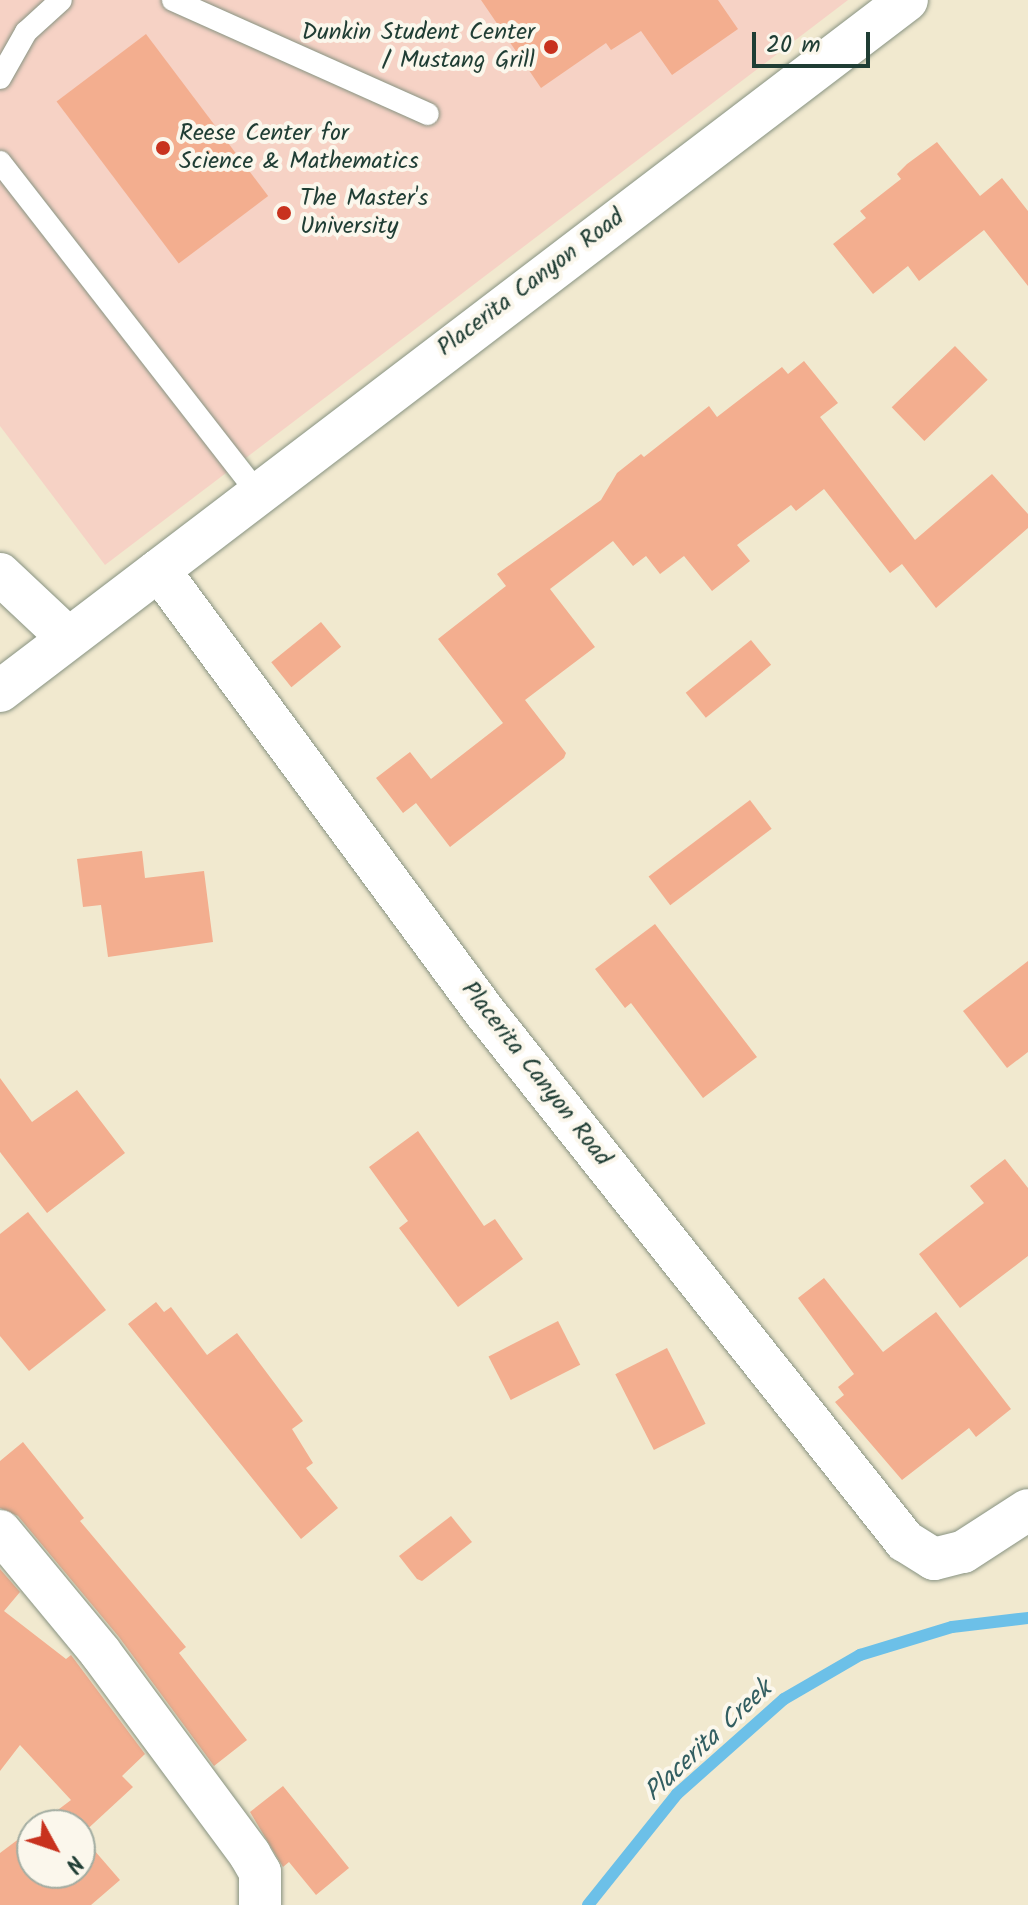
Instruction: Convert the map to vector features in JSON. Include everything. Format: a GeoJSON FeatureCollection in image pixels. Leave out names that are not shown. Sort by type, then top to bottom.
{"type":"FeatureCollection","features":[{"type":"Feature","properties":{"kind":"street","name":"Placerita Canyon Road"},"geometry":{"type":"LineString","coordinates":[[3,683],[159,570],[256,491],[907,0]]}},
{"type":"Feature","properties":{"kind":"street","name":"Placerita Canyon Road"},"geometry":{"type":"LineString","coordinates":[[159,570],[484,1011],[905,1541],[934,1559],[963,1552],[1028,1510]]}},
{"type":"Feature","properties":{"kind":"street"},"geometry":{"type":"LineString","coordinates":[[0,574],[67,637]]}},
{"type":"Feature","properties":{"kind":"street"},"geometry":{"type":"LineString","coordinates":[[0,1531],[100,1652],[250,1855],[260,1872],[260,1905]]}},
{"type":"Feature","properties":{"kind":"lane"},"geometry":{"type":"LineString","coordinates":[[0,78],[26,32],[61,0]]}},
{"type":"Feature","properties":{"kind":"lane"},"geometry":{"type":"LineString","coordinates":[[173,0],[428,114]]}},
{"type":"Feature","properties":{"kind":"lane"},"geometry":{"type":"LineString","coordinates":[[0,162],[256,491]]}},
{"type":"Feature","properties":{"kind":"shaded area","name":"The Master's University"},"geometry":{"type":"Polygon","coordinates":[[[0,0],[848,0],[105,565],[0,426],[0,0]]]}},
{"type":"Feature","properties":{"kind":"building","name":"Dunkin Student Center / Mustang Grill"},"geometry":{"type":"Polygon","coordinates":[[[481,0],[718,0],[738,29],[672,75],[641,31],[611,50],[606,43],[541,88],[481,0]]]}},
{"type":"Feature","properties":{"kind":"building","name":"Reese Center for Science & Mathematics"},"geometry":{"type":"Polygon","coordinates":[[[146,34],[268,196],[179,264],[57,101],[146,34]]]}},
{"type":"Feature","properties":{"kind":"building"},"geometry":{"type":"Polygon","coordinates":[[[937,142],[980,196],[1002,178],[1028,211],[1028,286],[984,230],[919,281],[908,266],[873,294],[833,244],[866,218],[860,211],[901,179],[897,174],[907,164],[937,142]]]}},
{"type":"Feature","properties":{"kind":"building"},"geometry":{"type":"Polygon","coordinates":[[[955,346],[988,380],[924,441],[892,407],[955,346]]]}},
{"type":"Feature","properties":{"kind":"building"},"geometry":{"type":"Polygon","coordinates":[[[804,361],[838,403],[820,417],[915,540],[992,474],[1028,514],[1028,528],[936,608],[902,564],[890,573],[824,489],[796,511],[791,505],[737,545],[750,561],[712,591],[684,556],[660,574],[646,556],[633,566],[613,541],[550,589],[595,647],[525,700],[566,753],[564,758],[450,847],[416,803],[403,813],[376,778],[410,752],[431,779],[503,723],[438,639],[506,586],[497,574],[601,500],[617,473],[641,454],[644,457],[709,406],[717,417],[782,367],[788,374],[804,361]]]}},
{"type":"Feature","properties":{"kind":"building"},"geometry":{"type":"Polygon","coordinates":[[[321,622],[341,647],[291,687],[271,662],[321,622]]]}},
{"type":"Feature","properties":{"kind":"building"},"geometry":{"type":"Polygon","coordinates":[[[751,640],[771,665],[706,718],[686,693],[751,640]]]}},
{"type":"Feature","properties":{"kind":"building"},"geometry":{"type":"Polygon","coordinates":[[[750,800],[772,829],[670,905],[649,876],[750,800]]]}},
{"type":"Feature","properties":{"kind":"building"},"geometry":{"type":"Polygon","coordinates":[[[142,851],[145,878],[204,871],[213,942],[108,957],[101,905],[83,907],[77,859],[142,851]]]}},
{"type":"Feature","properties":{"kind":"building"},"geometry":{"type":"Polygon","coordinates":[[[655,924],[757,1057],[703,1098],[631,1003],[625,1008],[595,969],[655,924]]]}},
{"type":"Feature","properties":{"kind":"building"},"geometry":{"type":"Polygon","coordinates":[[[1028,961],[1028,1052],[1007,1068],[963,1011],[1028,961]]]}},
{"type":"Feature","properties":{"kind":"building"},"geometry":{"type":"Polygon","coordinates":[[[0,1078],[32,1122],[77,1090],[125,1153],[47,1213],[0,1152],[0,1078]]]}},
{"type":"Feature","properties":{"kind":"building"},"geometry":{"type":"Polygon","coordinates":[[[418,1131],[484,1226],[495,1219],[523,1259],[458,1307],[399,1228],[408,1221],[369,1167],[418,1131]]]}},
{"type":"Feature","properties":{"kind":"building"},"geometry":{"type":"Polygon","coordinates":[[[1005,1159],[1028,1188],[1028,1256],[960,1308],[919,1254],[984,1203],[970,1186],[1005,1159]]]}},
{"type":"Feature","properties":{"kind":"building"},"geometry":{"type":"Polygon","coordinates":[[[28,1212],[106,1310],[29,1371],[0,1336],[0,1234],[28,1212]]]}},
{"type":"Feature","properties":{"kind":"building"},"geometry":{"type":"Polygon","coordinates":[[[824,1278],[883,1352],[936,1312],[1011,1409],[976,1437],[969,1428],[902,1480],[835,1402],[844,1395],[838,1387],[854,1374],[798,1298],[824,1278]]]}},
{"type":"Feature","properties":{"kind":"building"},"geometry":{"type":"Polygon","coordinates":[[[156,1302],[164,1312],[171,1307],[207,1355],[237,1333],[303,1421],[292,1429],[313,1463],[306,1468],[338,1508],[301,1539],[128,1324],[156,1302]]]}},
{"type":"Feature","properties":{"kind":"building"},"geometry":{"type":"Polygon","coordinates":[[[558,1321],[580,1365],[511,1400],[489,1356],[558,1321]]]}},
{"type":"Feature","properties":{"kind":"building"},"geometry":{"type":"Polygon","coordinates":[[[667,1348],[706,1424],[654,1450],[615,1374],[667,1348]]]}},
{"type":"Feature","properties":{"kind":"building"},"geometry":{"type":"Polygon","coordinates":[[[23,1442],[84,1518],[80,1521],[186,1647],[179,1653],[247,1740],[214,1766],[119,1637],[18,1516],[0,1508],[0,1461],[23,1442]]]}},
{"type":"Feature","properties":{"kind":"building"},"geometry":{"type":"Polygon","coordinates":[[[451,1516],[472,1542],[422,1581],[417,1579],[399,1556],[451,1516]]]}},
{"type":"Feature","properties":{"kind":"building"},"geometry":{"type":"Polygon","coordinates":[[[0,1569],[20,1592],[4,1611],[66,1659],[71,1655],[145,1754],[122,1776],[133,1787],[96,1821],[96,1809],[59,1809],[71,1800],[20,1745],[0,1771],[0,1569]]]}},
{"type":"Feature","properties":{"kind":"building"},"geometry":{"type":"Polygon","coordinates":[[[283,1786],[349,1868],[316,1895],[289,1862],[283,1867],[250,1812],[283,1786]]]}},
{"type":"Feature","properties":{"kind":"building"},"geometry":{"type":"Polygon","coordinates":[[[16,1841],[16,1889],[96,1889],[96,1852],[120,1880],[91,1905],[0,1905],[0,1853],[16,1841]]]}},
{"type":"Feature","properties":{"kind":"waterway","name":"Placerita Creek"},"geometry":{"type":"LineString","coordinates":[[588,1905],[677,1794],[784,1699],[860,1655],[952,1627],[1028,1618]]}},
{"type":"Feature","properties":{"kind":"place","name":"Dunkin Student Center / Mustang Grill"},"geometry":{"type":"Point","coordinates":[551,47]}},
{"type":"Feature","properties":{"kind":"place","name":"Reese Center for Science & Mathematics"},"geometry":{"type":"Point","coordinates":[163,148]}},
{"type":"Feature","properties":{"kind":"place","name":"The Master's University"},"geometry":{"type":"Point","coordinates":[284,213]}}]}
